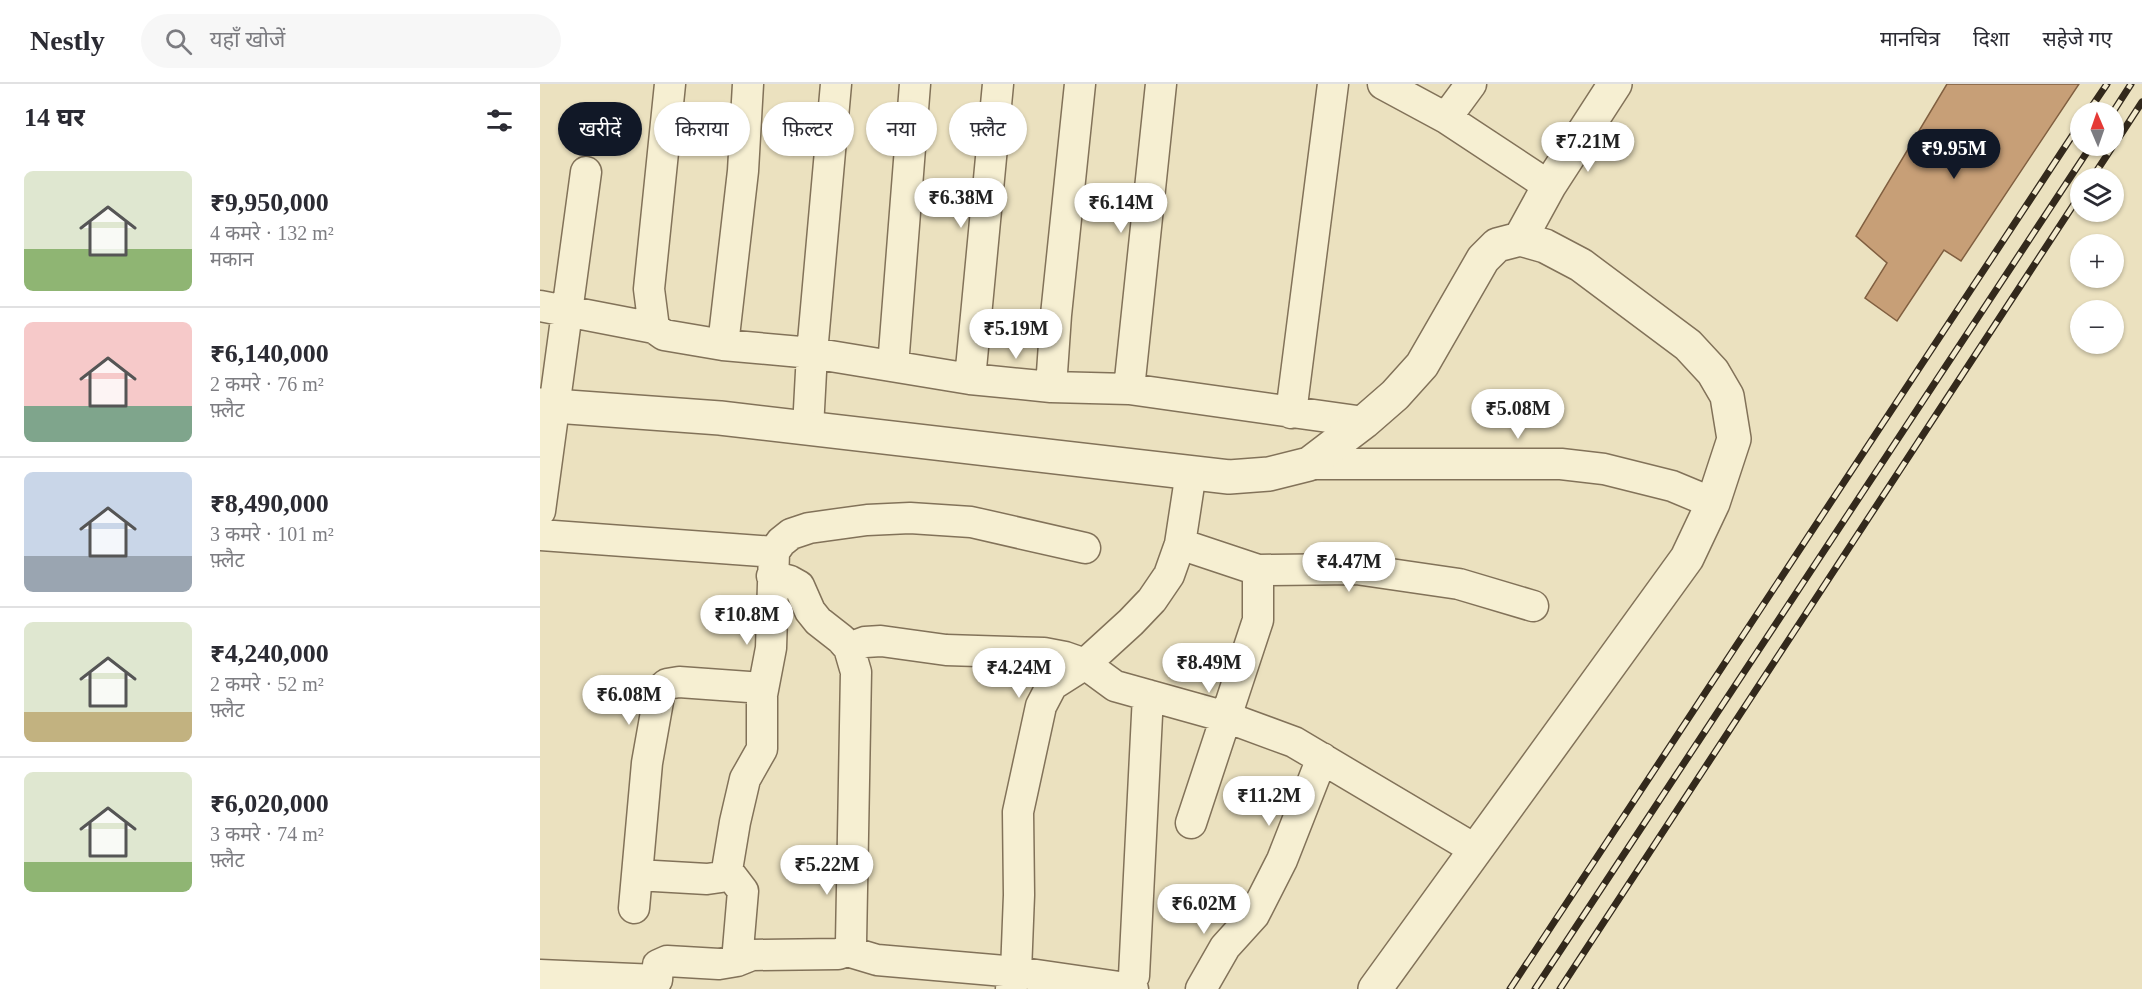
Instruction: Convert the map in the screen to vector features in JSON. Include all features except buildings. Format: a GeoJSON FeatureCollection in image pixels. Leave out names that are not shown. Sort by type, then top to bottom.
{"type":"FeatureCollection","features":[{"type":"Feature","properties":{"kind":"street"},"geometry":{"type":"LineString","coordinates":[[654,328],[649,289],[670,84]]}},
{"type":"Feature","properties":{"kind":"street"},"geometry":{"type":"LineString","coordinates":[[723,345],[743,171],[748,84]]}},
{"type":"Feature","properties":{"kind":"street"},"geometry":{"type":"LineString","coordinates":[[808,428],[812,353],[836,84]]}},
{"type":"Feature","properties":{"kind":"street"},"geometry":{"type":"LineString","coordinates":[[893,366],[915,84]]}},
{"type":"Feature","properties":{"kind":"street"},"geometry":{"type":"LineString","coordinates":[[970,379],[998,84]]}},
{"type":"Feature","properties":{"kind":"street"},"geometry":{"type":"LineString","coordinates":[[1051,387],[1056,315],[1080,84]]}},
{"type":"Feature","properties":{"kind":"street"},"geometry":{"type":"LineString","coordinates":[[1129,389],[1161,84]]}},
{"type":"Feature","properties":{"kind":"street"},"geometry":{"type":"LineString","coordinates":[[1291,412],[1332,84]]}},
{"type":"Feature","properties":{"kind":"street"},"geometry":{"type":"LineString","coordinates":[[1383,84],[1446,118],[1549,186]]}},
{"type":"Feature","properties":{"kind":"street"},"geometry":{"type":"LineString","coordinates":[[1446,118],[1471,84]]}},
{"type":"Feature","properties":{"kind":"street"},"geometry":{"type":"LineString","coordinates":[[1520,239],[1549,186],[1615,84]]}},
{"type":"Feature","properties":{"kind":"street"},"geometry":{"type":"LineString","coordinates":[[540,512],[553,309],[585,172]]}},
{"type":"Feature","properties":{"kind":"street"},"geometry":{"type":"LineString","coordinates":[[1309,464],[1395,395],[1422,364],[1483,259],[1497,245],[1520,239],[1545,246],[1581,266],[1688,345],[1713,372],[1727,396],[1734,439],[1713,503],[1687,558],[1375,989]]}},
{"type":"Feature","properties":{"kind":"street"},"geometry":{"type":"LineString","coordinates":[[553,309],[654,328],[664,334],[723,345],[812,353],[970,379],[1051,387],[1129,389],[1364,422]]}},
{"type":"Feature","properties":{"kind":"street"},"geometry":{"type":"LineString","coordinates":[[547,406],[720,418],[1229,477],[1269,474],[1309,464],[1561,464],[1604,469],[1672,486],[1713,503]]}},
{"type":"Feature","properties":{"kind":"street"},"geometry":{"type":"LineString","coordinates":[[1014,980],[1020,895],[1018,812],[1043,700],[1052,685],[1085,664],[1131,622],[1152,600],[1169,575],[1180,544],[1191,472]]}},
{"type":"Feature","properties":{"kind":"street"},"geometry":{"type":"LineString","coordinates":[[637,874],[707,879],[721,877],[727,870],[745,779],[762,749],[763,688],[771,648],[773,564],[781,542],[791,534],[809,528],[867,520],[910,518],[971,522],[1085,548]]}},
{"type":"Feature","properties":{"kind":"street"},"geometry":{"type":"LineString","coordinates":[[540,535],[773,564],[790,581],[799,586],[810,611],[818,621],[849,648],[856,672],[851,942],[848,951]]}},
{"type":"Feature","properties":{"kind":"street"},"geometry":{"type":"LineString","coordinates":[[1180,544],[1258,570],[1356,569],[1459,584],[1533,606]]}},
{"type":"Feature","properties":{"kind":"street"},"geometry":{"type":"LineString","coordinates":[[1191,823],[1258,620],[1258,570]]}},
{"type":"Feature","properties":{"kind":"street"},"geometry":{"type":"LineString","coordinates":[[849,648],[865,642],[881,641],[946,650],[1044,653],[1065,657],[1085,664],[1115,686],[1226,717],[1294,742],[1476,850]]}},
{"type":"Feature","properties":{"kind":"street"},"geometry":{"type":"LineString","coordinates":[[634,908],[647,763],[660,690],[667,684],[679,682],[763,688]]}},
{"type":"Feature","properties":{"kind":"street"},"geometry":{"type":"LineString","coordinates":[[540,975],[657,984],[658,966],[667,961],[719,964],[752,956],[838,954],[848,951],[877,960],[1014,980],[1133,982],[1148,695]]}},
{"type":"Feature","properties":{"kind":"street"},"geometry":{"type":"LineString","coordinates":[[1201,989],[1225,947],[1254,915],[1281,860],[1322,758]]}},
{"type":"Feature","properties":{"kind":"street"},"geometry":{"type":"LineString","coordinates":[[727,870],[743,891],[737,961]]}},
{"type":"Feature","properties":{"kind":"railway"},"geometry":{"type":"LineString","coordinates":[[2095,102],[2107,84]]}},
{"type":"Feature","properties":{"kind":"railway"},"geometry":{"type":"LineString","coordinates":[[2119,102],[2131,84]]}},
{"type":"Feature","properties":{"kind":"railway"},"geometry":{"type":"LineString","coordinates":[[2124,130],[2142,102]]}},
{"type":"Feature","properties":{"kind":"railway"},"geometry":{"type":"LineString","coordinates":[[1510,989],[2070,139]]}},
{"type":"Feature","properties":{"kind":"railway"},"geometry":{"type":"LineString","coordinates":[[1535,989],[2084,156]]}},
{"type":"Feature","properties":{"kind":"railway"},"geometry":{"type":"LineString","coordinates":[[2099,168],[2106,156]]}},
{"type":"Feature","properties":{"kind":"railway"},"geometry":{"type":"LineString","coordinates":[[1560,989],[2070,210]]}}]}
